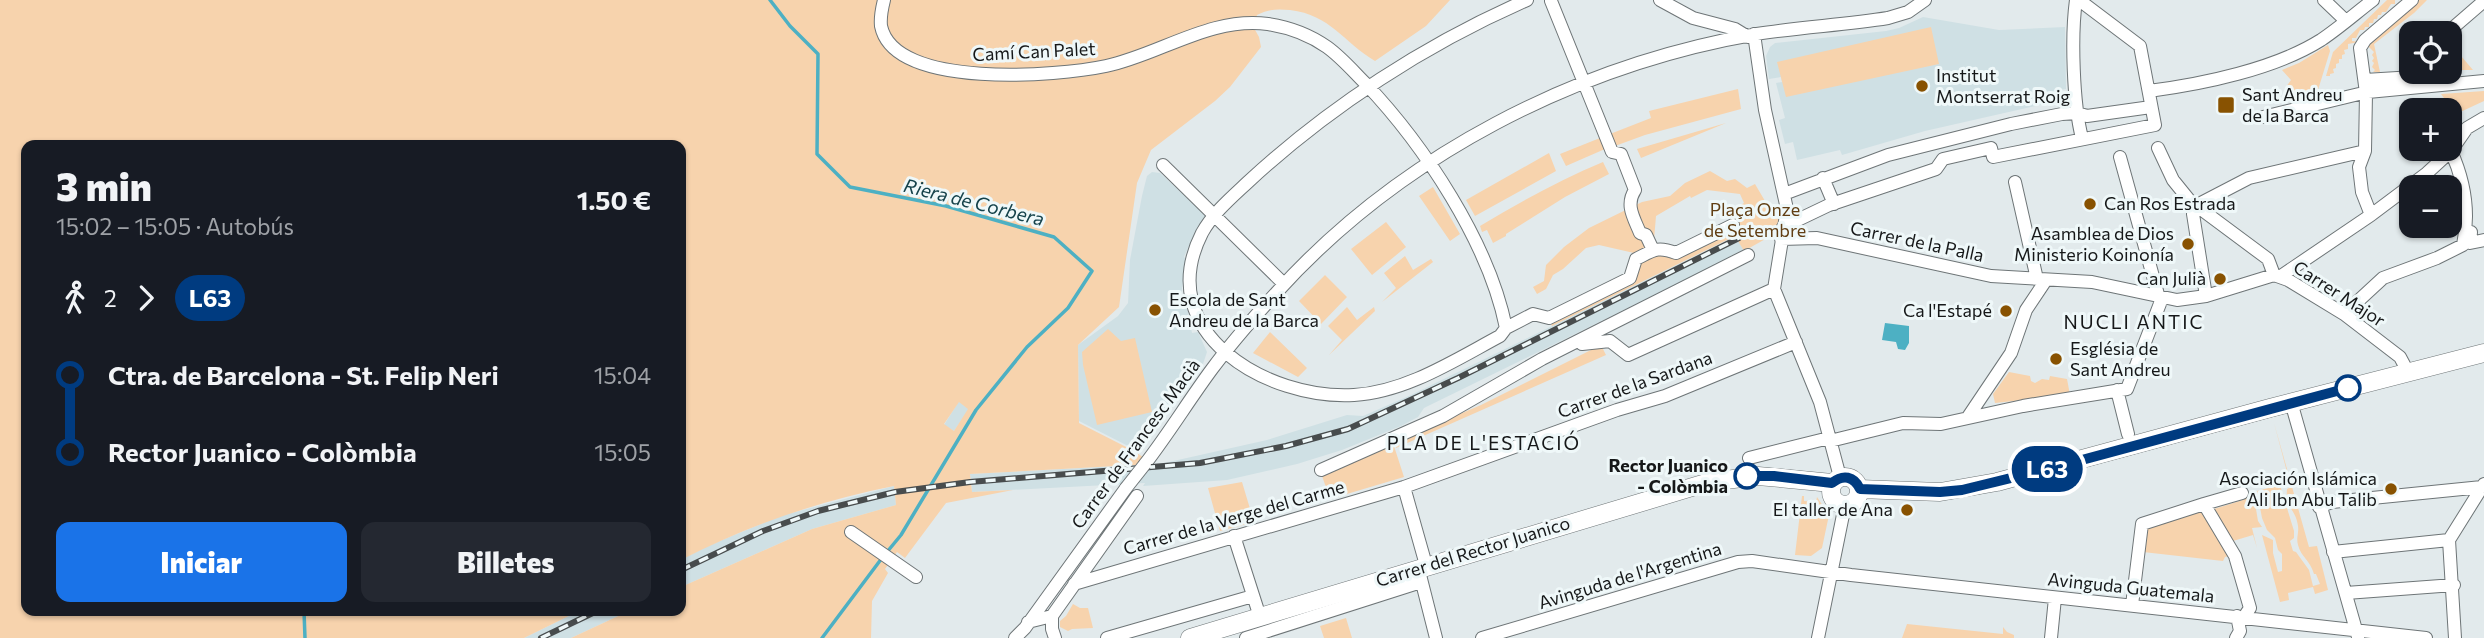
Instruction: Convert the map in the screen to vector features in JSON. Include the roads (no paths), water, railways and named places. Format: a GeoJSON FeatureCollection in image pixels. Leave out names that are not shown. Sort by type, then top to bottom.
{"type":"FeatureCollection","features":[{"type":"Feature","properties":{"kind":"main road"},"geometry":{"type":"LineString","coordinates":[[1860,489],[1940,492],[1962,490],[2484,353]]}},
{"type":"Feature","properties":{"kind":"main road","name":"Carrer del Rector Juanico"},"geometry":{"type":"LineString","coordinates":[[1190,638],[1261,630],[1422,572],[1709,482],[1758,476],[1836,480]]}},
{"type":"Feature","properties":{"kind":"main road"},"geometry":{"type":"LineString","coordinates":[[1853,479],[1860,489],[1854,502],[1844,505],[1831,495],[1836,480],[1853,479]]}},
{"type":"Feature","properties":{"kind":"street","name":"Camí Can Palet"},"geometry":{"type":"LineString","coordinates":[[884,0],[882,29],[890,43],[902,54],[936,68],[980,75],[1104,67],[1134,59],[1227,25],[1268,24],[1292,30],[1319,42],[1336,54],[1369,88],[1405,128],[1429,162],[1468,227],[1485,264],[1506,328]]}},
{"type":"Feature","properties":{"kind":"street"},"geometry":{"type":"LineString","coordinates":[[1527,0],[1392,71],[1293,144],[1260,171],[1214,216],[1202,234],[1194,257],[1191,292],[1203,327],[1225,353],[1253,372],[1276,383],[1314,393],[1354,395],[1397,387],[1490,342],[1506,328],[1533,314],[1549,318],[1630,278],[1636,260],[1653,250],[1661,248],[1676,253],[1733,225]]}},
{"type":"Feature","properties":{"kind":"street"},"geometry":{"type":"LineString","coordinates":[[1660,0],[1702,21],[1751,36],[1787,209],[1774,289],[1820,402],[1830,439],[1836,480]]}},
{"type":"Feature","properties":{"kind":"street","name":"Carrer de Francesc Macià"},"geometry":{"type":"LineString","coordinates":[[1052,616],[1132,492],[1145,464],[1225,353],[1284,284],[1361,213],[1429,162],[1490,127],[1584,83],[1669,55],[1751,36],[1888,18],[1908,12],[1925,0]]}},
{"type":"Feature","properties":{"kind":"street"},"geometry":{"type":"LineString","coordinates":[[2324,0],[2346,21]]}},
{"type":"Feature","properties":{"kind":"street"},"geometry":{"type":"LineString","coordinates":[[2150,91],[2261,67],[2321,39],[2373,0]]}},
{"type":"Feature","properties":{"kind":"street"},"geometry":{"type":"LineString","coordinates":[[2366,218],[2358,167],[2365,151],[2365,90],[2360,48],[2363,42],[2412,0]]}},
{"type":"Feature","properties":{"kind":"street"},"geometry":{"type":"LineString","coordinates":[[1551,1],[1612,152],[1621,154],[1635,190],[1630,197],[1630,208],[1640,233],[1646,235],[1653,250]]}},
{"type":"Feature","properties":{"kind":"street"},"geometry":{"type":"LineString","coordinates":[[2461,21],[2484,1]]}},
{"type":"Feature","properties":{"kind":"street"},"geometry":{"type":"LineString","coordinates":[[1782,233],[1834,204],[1937,169],[1942,159],[1991,148],[1993,157],[2155,125],[2140,46],[2079,5]]}},
{"type":"Feature","properties":{"kind":"street"},"geometry":{"type":"LineString","coordinates":[[2079,5],[2077,113],[2082,138]]}},
{"type":"Feature","properties":{"kind":"street"},"geometry":{"type":"LineString","coordinates":[[1702,21],[1713,29],[1710,44]]}},
{"type":"Feature","properties":{"kind":"street"},"geometry":{"type":"LineString","coordinates":[[2365,90],[2484,81]]}},
{"type":"Feature","properties":{"kind":"street"},"geometry":{"type":"LineString","coordinates":[[2263,117],[2399,82]]}},
{"type":"Feature","properties":{"kind":"street"},"geometry":{"type":"LineString","coordinates":[[1784,194],[1888,155],[2011,124],[2077,113],[2087,116],[2151,107]]}},
{"type":"Feature","properties":{"kind":"street"},"geometry":{"type":"LineString","coordinates":[[2462,135],[2480,118],[2484,120],[2455,156],[2466,189],[2470,243],[2484,240]]}},
{"type":"Feature","properties":{"kind":"street"},"geometry":{"type":"LineString","coordinates":[[2158,148],[2173,180],[2190,201],[2268,259],[2278,276],[2366,218],[2440,161]]}},
{"type":"Feature","properties":{"kind":"street"},"geometry":{"type":"LineString","coordinates":[[2206,296],[2193,214],[2197,205],[2249,177],[2365,151]]}},
{"type":"Feature","properties":{"kind":"street"},"geometry":{"type":"LineString","coordinates":[[1749,458],[1903,423],[1941,424],[2129,387],[2161,298],[2120,157]]}},
{"type":"Feature","properties":{"kind":"street"},"geometry":{"type":"LineString","coordinates":[[2455,161],[2468,219],[2463,245]]}},
{"type":"Feature","properties":{"kind":"street"},"geometry":{"type":"LineString","coordinates":[[1163,165],[1284,284]]}},
{"type":"Feature","properties":{"kind":"street"},"geometry":{"type":"LineString","coordinates":[[1823,178],[1834,204]]}},
{"type":"Feature","properties":{"kind":"street"},"geometry":{"type":"LineString","coordinates":[[1968,417],[2011,353],[2026,310],[2041,279],[2015,182]]}},
{"type":"Feature","properties":{"kind":"street","name":"Carrer de la Palla"},"geometry":{"type":"LineString","coordinates":[[1782,233],[1991,276],[2092,282],[2161,298]]}},
{"type":"Feature","properties":{"kind":"street"},"geometry":{"type":"LineString","coordinates":[[2344,314],[2383,278],[2437,258],[2463,245],[2484,250]]}},
{"type":"Feature","properties":{"kind":"street"},"geometry":{"type":"LineString","coordinates":[[1321,470],[1443,415],[1542,359],[1748,255]]}},
{"type":"Feature","properties":{"kind":"street","name":"Carrer Major"},"geometry":{"type":"LineString","coordinates":[[2161,298],[2177,300],[2206,296],[2278,276],[2344,314],[2400,357],[2408,372]]}},
{"type":"Feature","properties":{"kind":"street"},"geometry":{"type":"LineString","coordinates":[[1542,359],[1588,342],[1609,341],[1628,355],[1774,289]]}},
{"type":"Feature","properties":{"kind":"street","name":"Carrer de la Sardana"},"geometry":{"type":"LineString","coordinates":[[1404,487],[1617,410],[1665,396],[1796,342]]}},
{"type":"Feature","properties":{"kind":"street"},"geometry":{"type":"LineString","coordinates":[[2117,390],[2128,434]]}},
{"type":"Feature","properties":{"kind":"street"},"geometry":{"type":"LineString","coordinates":[[2291,402],[2357,635]]}},
{"type":"Feature","properties":{"kind":"street"},"geometry":{"type":"LineString","coordinates":[[2319,507],[2332,502],[2483,486]]}},
{"type":"Feature","properties":{"kind":"street"},"geometry":{"type":"LineString","coordinates":[[2455,638],[2454,585],[2449,540],[2483,486]]}},
{"type":"Feature","properties":{"kind":"street"},"geometry":{"type":"LineString","coordinates":[[1404,487],[1437,638]]}},
{"type":"Feature","properties":{"kind":"street","name":"Carrer de la Verge del Carme"},"geometry":{"type":"LineString","coordinates":[[1074,584],[1404,487]]}},
{"type":"Feature","properties":{"kind":"street","name":"Carrer de Francesc Macià"},"geometry":{"type":"LineString","coordinates":[[1015,638],[1026,629],[1132,492]]}},
{"type":"Feature","properties":{"kind":"street"},"geometry":{"type":"LineString","coordinates":[[2132,605],[2141,524],[2242,493]]}},
{"type":"Feature","properties":{"kind":"street"},"geometry":{"type":"LineString","coordinates":[[1818,638],[1844,505]]}},
{"type":"Feature","properties":{"kind":"street"},"geometry":{"type":"LineString","coordinates":[[2204,505],[2235,556],[2250,608],[2240,617],[2240,631],[2236,638]]}},
{"type":"Feature","properties":{"kind":"street"},"geometry":{"type":"LineString","coordinates":[[851,532],[916,577]]}},
{"type":"Feature","properties":{"kind":"street"},"geometry":{"type":"LineString","coordinates":[[1234,536],[1261,630]]}},
{"type":"Feature","properties":{"kind":"street"},"geometry":{"type":"LineString","coordinates":[[2333,552],[2449,540]]}},
{"type":"Feature","properties":{"kind":"street","name":"Avinguda de l'Argentina"},"geometry":{"type":"LineString","coordinates":[[1482,638],[1738,562],[1752,561],[1832,572]]}},
{"type":"Feature","properties":{"kind":"street","name":"Avinguda Guatemala"},"geometry":{"type":"LineString","coordinates":[[1832,572],[2341,629],[2357,635],[2426,638]]}},
{"type":"Feature","properties":{"kind":"street"},"geometry":{"type":"LineString","coordinates":[[2346,593],[2454,585]]}},
{"type":"Feature","properties":{"kind":"street"},"geometry":{"type":"LineString","coordinates":[[1107,638],[1253,596]]}},
{"type":"Feature","properties":{"kind":"street"},"geometry":{"type":"LineString","coordinates":[[2050,638],[2055,598]]}},
{"type":"Feature","properties":{"kind":"street"},"geometry":{"type":"LineString","coordinates":[[2341,629],[2351,612]]}},
{"type":"Feature","properties":{"kind":"street"},"geometry":{"type":"LineString","coordinates":[[1026,629],[1052,616],[1055,638]]}},
{"type":"Feature","properties":{"kind":"street","name":"Carrer del Rector Juanico"},"geometry":{"type":"LineString","coordinates":[[1246,638],[1261,630]]}},
{"type":"Feature","properties":{"kind":"water"},"geometry":{"type":"Polygon","coordinates":[[[1885,323],[1909,326],[1909,343],[1905,350],[1898,349],[1896,342],[1882,340],[1885,323]]]}},
{"type":"Feature","properties":{"kind":"waterway","name":"Riera de Corbera"},"geometry":{"type":"LineString","coordinates":[[770,0],[790,26],[818,54],[817,154],[850,187],[946,206],[1054,237],[1092,271],[1068,308],[1027,347],[976,410],[901,535],[887,552]]}},
{"type":"Feature","properties":{"kind":"waterway","name":"Riera de Corbera"},"geometry":{"type":"LineString","coordinates":[[822,638],[882,558]]}},
{"type":"Feature","properties":{"kind":"waterway"},"geometry":{"type":"LineString","coordinates":[[304,616],[305,638]]}},
{"type":"Feature","properties":{"kind":"railway"},"geometry":{"type":"LineString","coordinates":[[686,568],[763,531],[818,511],[895,492],[970,482],[1200,463],[1286,446],[1348,429],[1458,378],[1739,238]]}},
{"type":"Feature","properties":{"kind":"railway"},"geometry":{"type":"LineString","coordinates":[[541,638],[587,616]]}},
{"type":"Feature","properties":{"kind":"place","name":"Institut Montserrat Roig"},"geometry":{"type":"Point","coordinates":[1922,86]}},
{"type":"Feature","properties":{"kind":"place","name":"Sant Andreu de la Barca"},"geometry":{"type":"Point","coordinates":[2226,105]}},
{"type":"Feature","properties":{"kind":"place","name":"Can Ros Estrada"},"geometry":{"type":"Point","coordinates":[2090,204]}},
{"type":"Feature","properties":{"kind":"place","name":"Asamblea de Dios Ministerio Koinonía"},"geometry":{"type":"Point","coordinates":[2188,244]}},
{"type":"Feature","properties":{"kind":"place","name":"Can Julià"},"geometry":{"type":"Point","coordinates":[2220,279]}},
{"type":"Feature","properties":{"kind":"place","name":"Escola de Sant Andreu de la Barca"},"geometry":{"type":"Point","coordinates":[1155,310]}},
{"type":"Feature","properties":{"kind":"place","name":"Ca l'Estapé"},"geometry":{"type":"Point","coordinates":[2006,311]}},
{"type":"Feature","properties":{"kind":"place","name":"Església de Sant Andreu"},"geometry":{"type":"Point","coordinates":[2056,359]}},
{"type":"Feature","properties":{"kind":"place","name":"Rector Juanico - Colòmbia"},"geometry":{"type":"Point","coordinates":[1747,476]}},
{"type":"Feature","properties":{"kind":"place","name":"Asociación Islámica Ali Ibn Abu Talib"},"geometry":{"type":"Point","coordinates":[2391,489]}},
{"type":"Feature","properties":{"kind":"place","name":"El taller de Ana"},"geometry":{"type":"Point","coordinates":[1907,510]}},
{"type":"Feature","properties":{"kind":"district","name":"NUCLI ANTIC"},"geometry":{"type":"Point","coordinates":[2134,322]}},
{"type":"Feature","properties":{"kind":"district","name":"PLA DE L'ESTACIÓ"},"geometry":{"type":"Point","coordinates":[1484,443]}},
{"type":"Feature","properties":{"kind":"park label","name":"Plaça Onze de Setembre"},"geometry":{"type":"Point","coordinates":[1755,220]}}]}
